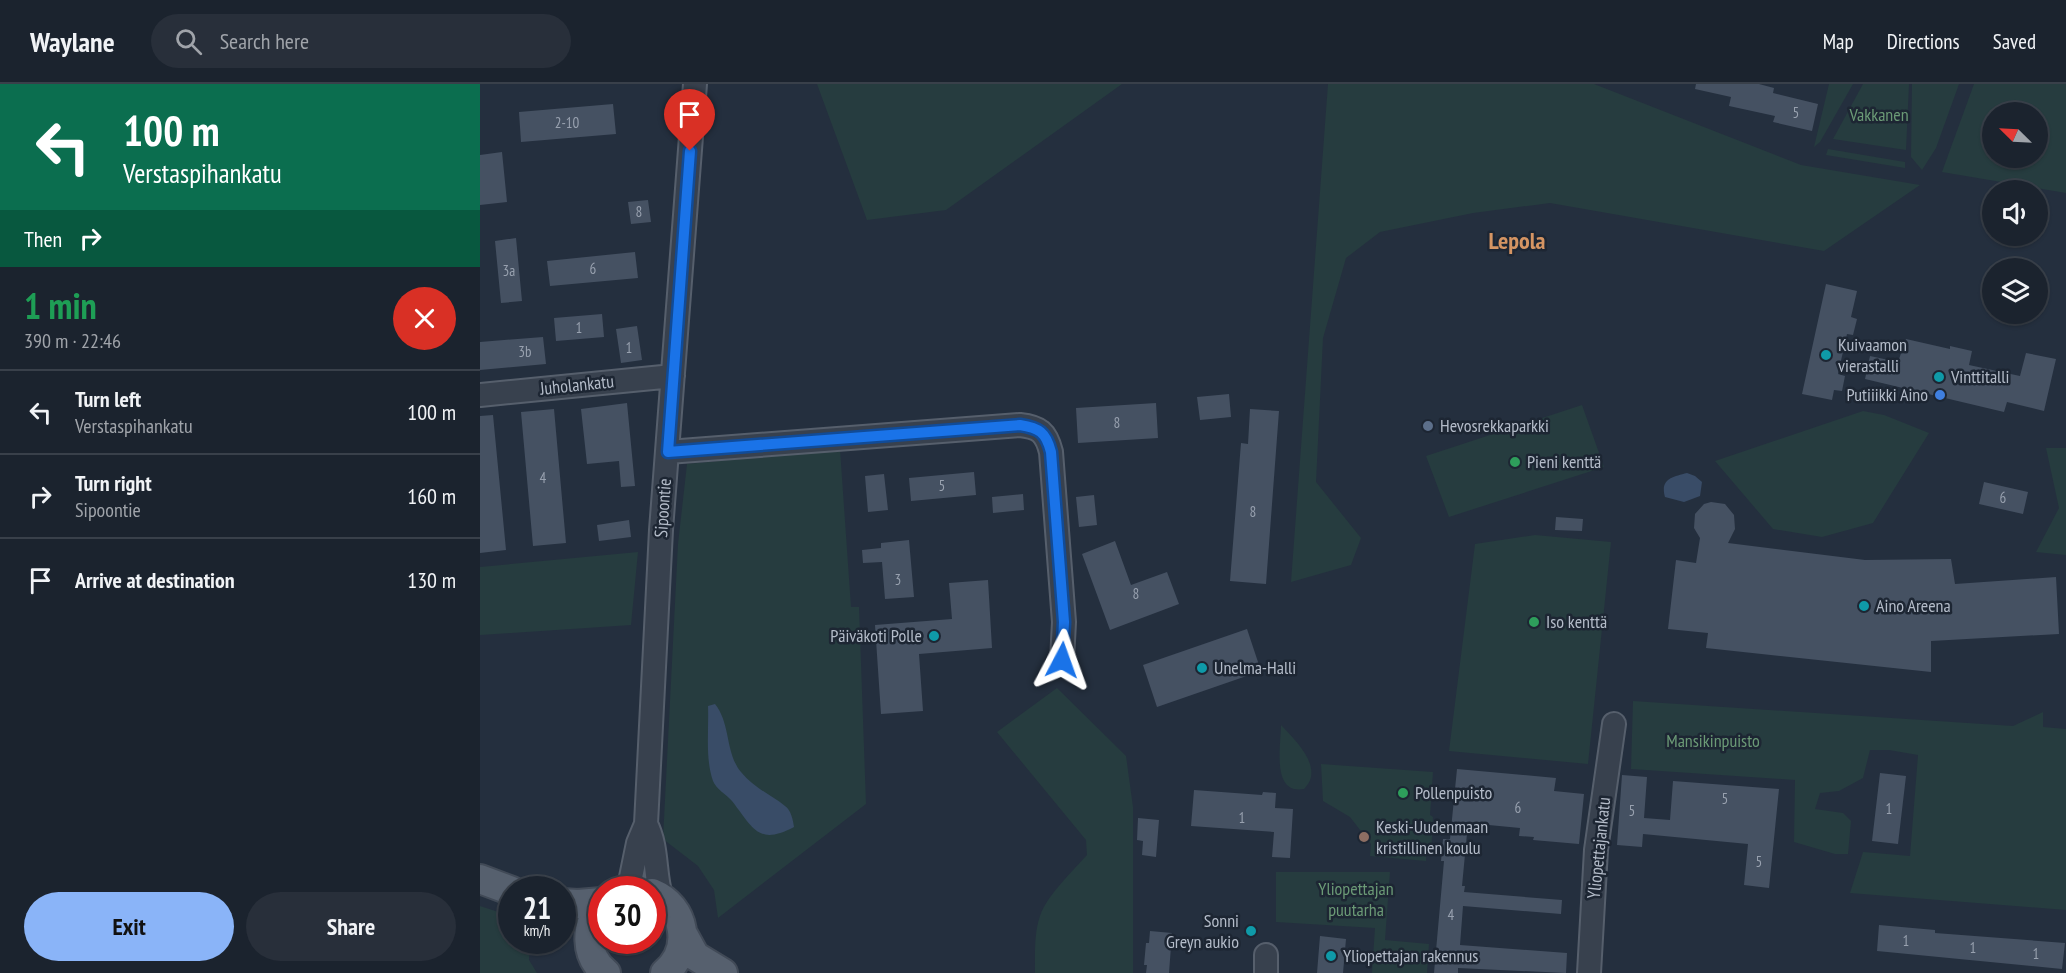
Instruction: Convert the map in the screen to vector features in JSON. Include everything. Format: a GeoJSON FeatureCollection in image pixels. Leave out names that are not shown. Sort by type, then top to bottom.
{"type":"FeatureCollection","features":[{"type":"Feature","properties":{"kind":"main road"},"geometry":{"type":"LineString","coordinates":[[480,879],[498,886]]}},
{"type":"Feature","properties":{"kind":"main road"},"geometry":{"type":"LineString","coordinates":[[666,902],[673,907],[681,920],[684,936],[694,956],[723,973]]}},
{"type":"Feature","properties":{"kind":"main road"},"geometry":{"type":"LineString","coordinates":[[576,932],[588,943]]}},
{"type":"Feature","properties":{"kind":"main road"},"geometry":{"type":"LineString","coordinates":[[666,973],[674,966],[681,952],[684,936]]}},
{"type":"Feature","properties":{"kind":"main road"},"geometry":{"type":"LineString","coordinates":[[593,954],[606,973]]}},
{"type":"Feature","properties":{"kind":"street","name":"Sipoontie"},"geometry":{"type":"LineString","coordinates":[[631,876],[638,843],[646,824],[661,530],[695,84]]}},
{"type":"Feature","properties":{"kind":"street","name":"Juholankatu"},"geometry":{"type":"LineString","coordinates":[[480,395],[673,376]]}},
{"type":"Feature","properties":{"kind":"street"},"geometry":{"type":"LineString","coordinates":[[668,452],[1020,425],[1035,427],[1048,439],[1051,452],[1064,622],[1062,660]]}},
{"type":"Feature","properties":{"kind":"street","name":"Yliopettajankatu"},"geometry":{"type":"LineString","coordinates":[[1589,973],[1596,850],[1614,724]]}},
{"type":"Feature","properties":{"kind":"street","name":"Sipoontie"},"geometry":{"type":"LineString","coordinates":[[646,824],[652,835],[656,876]]}},
{"type":"Feature","properties":{"kind":"green space"},"geometry":{"type":"Polygon","coordinates":[[[817,84],[1122,84],[946,210],[867,220],[817,84]]]}},
{"type":"Feature","properties":{"kind":"green space"},"geometry":{"type":"Polygon","coordinates":[[[1328,84],[1594,84],[1801,165],[1920,185],[1824,251],[1550,203],[1473,213],[1380,232],[1346,258],[1323,338],[1316,482],[1361,538],[1351,565],[1291,582],[1328,84]]]}},
{"type":"Feature","properties":{"kind":"green space"},"geometry":{"type":"Polygon","coordinates":[[[1829,84],[1853,84],[1820,142],[1814,147],[1829,84]]]}},
{"type":"Feature","properties":{"kind":"green space","name":"Vakkanen"},"geometry":{"type":"Polygon","coordinates":[[[1863,84],[1909,84],[1906,150],[1833,139],[1863,84]]]}},
{"type":"Feature","properties":{"kind":"green space"},"geometry":{"type":"Polygon","coordinates":[[[1912,84],[1959,84],[1936,148],[1922,170],[1911,157],[1912,84]]]}},
{"type":"Feature","properties":{"kind":"green space"},"geometry":{"type":"Polygon","coordinates":[[[1974,84],[2066,84],[2066,193],[2048,190],[2048,180],[1989,180],[1942,172],[1974,84]]]}},
{"type":"Feature","properties":{"kind":"green space"},"geometry":{"type":"Polygon","coordinates":[[[1828,149],[1905,162],[1905,168],[1826,155],[1828,149]]]}},
{"type":"Feature","properties":{"kind":"green space","name":"Pieni kenttä"},"geometry":{"type":"Polygon","coordinates":[[[1582,405],[1604,467],[1449,517],[1426,456],[1582,405]]]}},
{"type":"Feature","properties":{"kind":"green space"},"geometry":{"type":"Polygon","coordinates":[[[1863,411],[1884,415],[1929,433],[1873,523],[1822,537],[1773,529],[1715,461],[1863,411]]]}},
{"type":"Feature","properties":{"kind":"green space"},"geometry":{"type":"Polygon","coordinates":[[[2046,448],[2066,448],[2066,555],[2036,552],[2059,508],[2046,448]]]}},
{"type":"Feature","properties":{"kind":"green space"},"geometry":{"type":"Polygon","coordinates":[[[840,449],[851,607],[859,607],[866,804],[718,918],[714,890],[698,866],[663,839],[678,544],[687,464],[840,449]]]}},
{"type":"Feature","properties":{"kind":"green space","name":"Iso kenttä"},"geometry":{"type":"Polygon","coordinates":[[[1535,535],[1611,542],[1588,764],[1449,751],[1475,544],[1535,535]]]}},
{"type":"Feature","properties":{"kind":"green space"},"geometry":{"type":"Polygon","coordinates":[[[638,552],[631,625],[480,635],[480,567],[638,552]]]}},
{"type":"Feature","properties":{"kind":"green space"},"geometry":{"type":"Polygon","coordinates":[[[1057,688],[1126,756],[1133,807],[1133,973],[1035,973],[1036,937],[1043,908],[1087,855],[1086,840],[997,732],[1057,688]]]}},
{"type":"Feature","properties":{"kind":"green space","name":"Mansikinpuisto"},"geometry":{"type":"Polygon","coordinates":[[[1633,701],[2013,726],[2043,712],[2043,727],[2066,729],[2066,910],[1850,893],[1863,852],[1910,856],[1918,755],[1889,750],[1870,750],[1863,778],[1839,791],[1820,793],[1815,809],[1843,813],[1851,821],[1848,854],[1835,854],[1794,842],[1795,780],[1631,769],[1633,701]]]}},
{"type":"Feature","properties":{"kind":"green space"},"geometry":{"type":"Polygon","coordinates":[[[1281,725],[1306,755],[1310,764],[1310,781],[1304,789],[1294,789],[1286,784],[1282,777],[1280,767],[1281,725]]]}},
{"type":"Feature","properties":{"kind":"green space","name":"Pollenpuisto"},"geometry":{"type":"Polygon","coordinates":[[[1321,764],[1433,772],[1430,815],[1433,817],[1431,856],[1426,855],[1426,861],[1370,856],[1371,844],[1350,817],[1323,801],[1321,764]]]}},
{"type":"Feature","properties":{"kind":"green space","name":"Yliopettajan puutarha"},"geometry":{"type":"Polygon","coordinates":[[[1276,872],[1390,872],[1385,940],[1429,944],[1427,973],[1372,973],[1375,928],[1276,922],[1276,872]]]}},
{"type":"Feature","properties":{"kind":"green space"},"geometry":{"type":"Polygon","coordinates":[[[480,906],[498,912],[498,954],[529,954],[529,960],[537,973],[480,973],[480,906]]]}},
{"type":"Feature","properties":{"kind":"water"},"geometry":{"type":"Polygon","coordinates":[[[1687,473],[1702,482],[1700,496],[1684,502],[1665,497],[1664,486],[1668,480],[1687,473]]]}},
{"type":"Feature","properties":{"kind":"water"},"geometry":{"type":"Polygon","coordinates":[[[715,704],[724,720],[732,756],[741,772],[787,808],[794,827],[772,835],[757,831],[732,801],[714,784],[708,753],[708,706],[715,704]]]}},
{"type":"Feature","properties":{"kind":"building"},"geometry":{"type":"Polygon","coordinates":[[[1696,84],[1759,84],[1774,88],[1773,93],[1818,104],[1812,131],[1773,122],[1775,116],[1729,106],[1731,97],[1695,89],[1696,84]]]}},
{"type":"Feature","properties":{"kind":"building"},"geometry":{"type":"Polygon","coordinates":[[[613,104],[616,134],[521,142],[519,112],[613,104]]]}},
{"type":"Feature","properties":{"kind":"building"},"geometry":{"type":"Polygon","coordinates":[[[502,152],[507,202],[480,205],[480,155],[502,152]]]}},
{"type":"Feature","properties":{"kind":"building"},"geometry":{"type":"Polygon","coordinates":[[[648,200],[651,222],[631,224],[628,202],[648,200]]]}},
{"type":"Feature","properties":{"kind":"building"},"geometry":{"type":"Polygon","coordinates":[[[516,238],[522,301],[501,303],[495,241],[516,238]]]}},
{"type":"Feature","properties":{"kind":"building"},"geometry":{"type":"Polygon","coordinates":[[[635,252],[638,278],[550,286],[547,261],[635,252]]]}},
{"type":"Feature","properties":{"kind":"building","name":"Kuivaamon vierastalli"},"geometry":{"type":"Polygon","coordinates":[[[1826,284],[1857,291],[1851,317],[1857,319],[1853,335],[1847,334],[1838,374],[1845,376],[1842,391],[1834,390],[1832,400],[1802,394],[1826,284]]]}},
{"type":"Feature","properties":{"kind":"building"},"geometry":{"type":"Polygon","coordinates":[[[602,314],[604,337],[556,341],[554,318],[602,314]]]}},
{"type":"Feature","properties":{"kind":"building"},"geometry":{"type":"Polygon","coordinates":[[[637,326],[642,360],[621,363],[616,329],[637,326]]]}},
{"type":"Feature","properties":{"kind":"building"},"geometry":{"type":"Polygon","coordinates":[[[543,337],[546,364],[480,370],[480,342],[543,337]]]}},
{"type":"Feature","properties":{"kind":"building","name":"Vinttitalli"},"geometry":{"type":"Polygon","coordinates":[[[1906,339],[1950,349],[1950,346],[1972,351],[1969,365],[2020,376],[2026,353],[2056,359],[2044,411],[2007,402],[2004,412],[1865,379],[1870,356],[1898,362],[1906,339]]]}},
{"type":"Feature","properties":{"kind":"building"},"geometry":{"type":"Polygon","coordinates":[[[1229,394],[1231,417],[1200,420],[1197,397],[1229,394]]]}},
{"type":"Feature","properties":{"kind":"building"},"geometry":{"type":"Polygon","coordinates":[[[627,403],[635,486],[621,487],[619,461],[587,464],[581,409],[627,403]]]}},
{"type":"Feature","properties":{"kind":"building"},"geometry":{"type":"Polygon","coordinates":[[[1156,403],[1158,438],[1078,443],[1076,408],[1156,403]]]}},
{"type":"Feature","properties":{"kind":"building"},"geometry":{"type":"Polygon","coordinates":[[[554,409],[566,543],[533,546],[521,412],[554,409]]]}},
{"type":"Feature","properties":{"kind":"building"},"geometry":{"type":"Polygon","coordinates":[[[1250,409],[1279,411],[1266,584],[1230,581],[1241,443],[1248,444],[1250,409]]]}},
{"type":"Feature","properties":{"kind":"building"},"geometry":{"type":"Polygon","coordinates":[[[493,415],[506,550],[480,553],[480,416],[493,415]]]}},
{"type":"Feature","properties":{"kind":"building"},"geometry":{"type":"Polygon","coordinates":[[[974,472],[976,495],[911,501],[909,478],[974,472]]]}},
{"type":"Feature","properties":{"kind":"building"},"geometry":{"type":"Polygon","coordinates":[[[884,474],[888,510],[868,512],[865,476],[884,474]]]}},
{"type":"Feature","properties":{"kind":"building"},"geometry":{"type":"Polygon","coordinates":[[[1984,482],[2028,492],[2023,514],[1979,504],[1984,482]]]}},
{"type":"Feature","properties":{"kind":"building"},"geometry":{"type":"Polygon","coordinates":[[[1023,494],[1024,510],[993,513],[992,497],[1023,494]]]}},
{"type":"Feature","properties":{"kind":"building"},"geometry":{"type":"Polygon","coordinates":[[[1094,495],[1097,525],[1079,527],[1076,497],[1094,495]]]}},
{"type":"Feature","properties":{"kind":"building","name":"Aino Areena"},"geometry":{"type":"Polygon","coordinates":[[[1711,502],[1725,504],[1734,515],[1735,529],[1728,543],[1865,560],[1951,559],[1955,584],[2056,577],[2059,634],[1931,641],[1931,672],[1706,648],[1708,633],[1668,629],[1676,560],[1696,563],[1700,538],[1694,528],[1695,514],[1704,504],[1711,502]]]}},
{"type":"Feature","properties":{"kind":"building"},"geometry":{"type":"Polygon","coordinates":[[[1556,517],[1583,519],[1582,531],[1555,530],[1556,517]]]}},
{"type":"Feature","properties":{"kind":"building"},"geometry":{"type":"Polygon","coordinates":[[[629,520],[631,537],[599,541],[597,525],[629,520]]]}},
{"type":"Feature","properties":{"kind":"building"},"geometry":{"type":"Polygon","coordinates":[[[909,540],[914,597],[885,599],[882,562],[863,563],[862,550],[881,548],[881,543],[909,540]]]}},
{"type":"Feature","properties":{"kind":"building"},"geometry":{"type":"Polygon","coordinates":[[[1115,541],[1131,585],[1167,572],[1179,604],[1110,630],[1082,554],[1115,541]]]}},
{"type":"Feature","properties":{"kind":"building","name":"Päiväkoti Polle"},"geometry":{"type":"Polygon","coordinates":[[[988,580],[992,648],[919,654],[923,711],[881,714],[875,625],[952,619],[949,583],[988,580]]]}},
{"type":"Feature","properties":{"kind":"building","name":"Unelma-Halli"},"geometry":{"type":"Polygon","coordinates":[[[1247,629],[1261,671],[1157,707],[1143,665],[1247,629]]]}},
{"type":"Feature","properties":{"kind":"building"},"geometry":{"type":"Polygon","coordinates":[[[1457,769],[1556,778],[1554,791],[1584,794],[1579,844],[1533,840],[1534,837],[1519,836],[1520,828],[1468,823],[1462,886],[1465,886],[1464,892],[1562,900],[1561,914],[1463,906],[1460,945],[1567,953],[1566,973],[1458,968],[1458,973],[1434,973],[1444,861],[1441,861],[1443,839],[1450,839],[1457,769]]]}},
{"type":"Feature","properties":{"kind":"building"},"geometry":{"type":"Polygon","coordinates":[[[1880,773],[1906,776],[1898,844],[1872,841],[1880,773]]]}},
{"type":"Feature","properties":{"kind":"building"},"geometry":{"type":"Polygon","coordinates":[[[1622,775],[1647,777],[1644,818],[1670,820],[1673,781],[1779,789],[1769,888],[1744,885],[1748,844],[1643,834],[1642,847],[1617,845],[1622,775]]]}},
{"type":"Feature","properties":{"kind":"building"},"geometry":{"type":"Polygon","coordinates":[[[1194,790],[1262,795],[1263,792],[1276,793],[1275,808],[1293,809],[1290,858],[1272,857],[1274,832],[1191,826],[1194,790]]]}},
{"type":"Feature","properties":{"kind":"building"},"geometry":{"type":"Polygon","coordinates":[[[1138,818],[1159,820],[1156,857],[1142,855],[1143,841],[1137,840],[1138,818]]]}},
{"type":"Feature","properties":{"kind":"building"},"geometry":{"type":"Polygon","coordinates":[[[1879,925],[1935,930],[1935,933],[2065,943],[2062,969],[1877,951],[1879,925]]]}},
{"type":"Feature","properties":{"kind":"building"},"geometry":{"type":"Polygon","coordinates":[[[1150,931],[1172,933],[1169,973],[1146,973],[1147,965],[1144,965],[1146,943],[1149,943],[1150,931]]]}},
{"type":"Feature","properties":{"kind":"building","name":"Yliopettajan rakennus"},"geometry":{"type":"Polygon","coordinates":[[[1320,936],[1346,939],[1343,973],[1317,973],[1320,936]]]}},
{"type":"Feature","properties":{"kind":"place","name":"Kuivaamon vierastalli"},"geometry":{"type":"Point","coordinates":[1826,355]}},
{"type":"Feature","properties":{"kind":"place","name":"Vinttitalli"},"geometry":{"type":"Point","coordinates":[1939,377]}},
{"type":"Feature","properties":{"kind":"place","name":"Putiiikki Aino"},"geometry":{"type":"Point","coordinates":[1940,395]}},
{"type":"Feature","properties":{"kind":"place","name":"Hevosrekkaparkki"},"geometry":{"type":"Point","coordinates":[1428,426]}},
{"type":"Feature","properties":{"kind":"place","name":"Pieni kenttä"},"geometry":{"type":"Point","coordinates":[1515,462]}},
{"type":"Feature","properties":{"kind":"place","name":"Aino Areena"},"geometry":{"type":"Point","coordinates":[1864,606]}},
{"type":"Feature","properties":{"kind":"place","name":"Iso kenttä"},"geometry":{"type":"Point","coordinates":[1534,622]}},
{"type":"Feature","properties":{"kind":"place","name":"Päiväkoti Polle"},"geometry":{"type":"Point","coordinates":[934,636]}},
{"type":"Feature","properties":{"kind":"place","name":"Unelma-Halli"},"geometry":{"type":"Point","coordinates":[1202,668]}},
{"type":"Feature","properties":{"kind":"place","name":"Pollenpuisto"},"geometry":{"type":"Point","coordinates":[1403,793]}},
{"type":"Feature","properties":{"kind":"place","name":"Keski-Uudenmaan kristillinen koulu"},"geometry":{"type":"Point","coordinates":[1364,837]}},
{"type":"Feature","properties":{"kind":"place","name":"Sonni Greyn aukio"},"geometry":{"type":"Point","coordinates":[1251,931]}},
{"type":"Feature","properties":{"kind":"place","name":"Yliopettajan rakennus"},"geometry":{"type":"Point","coordinates":[1331,956]}},
{"type":"Feature","properties":{"kind":"district","name":"Lepola"},"geometry":{"type":"Point","coordinates":[1517,241]}},
{"type":"Feature","properties":{"kind":"route"},"geometry":{"type":"LineString","coordinates":[[690,151],[668,452],[1020,425],[1035,427],[1048,439],[1051,452],[1064,622],[1062,660]]}}]}
